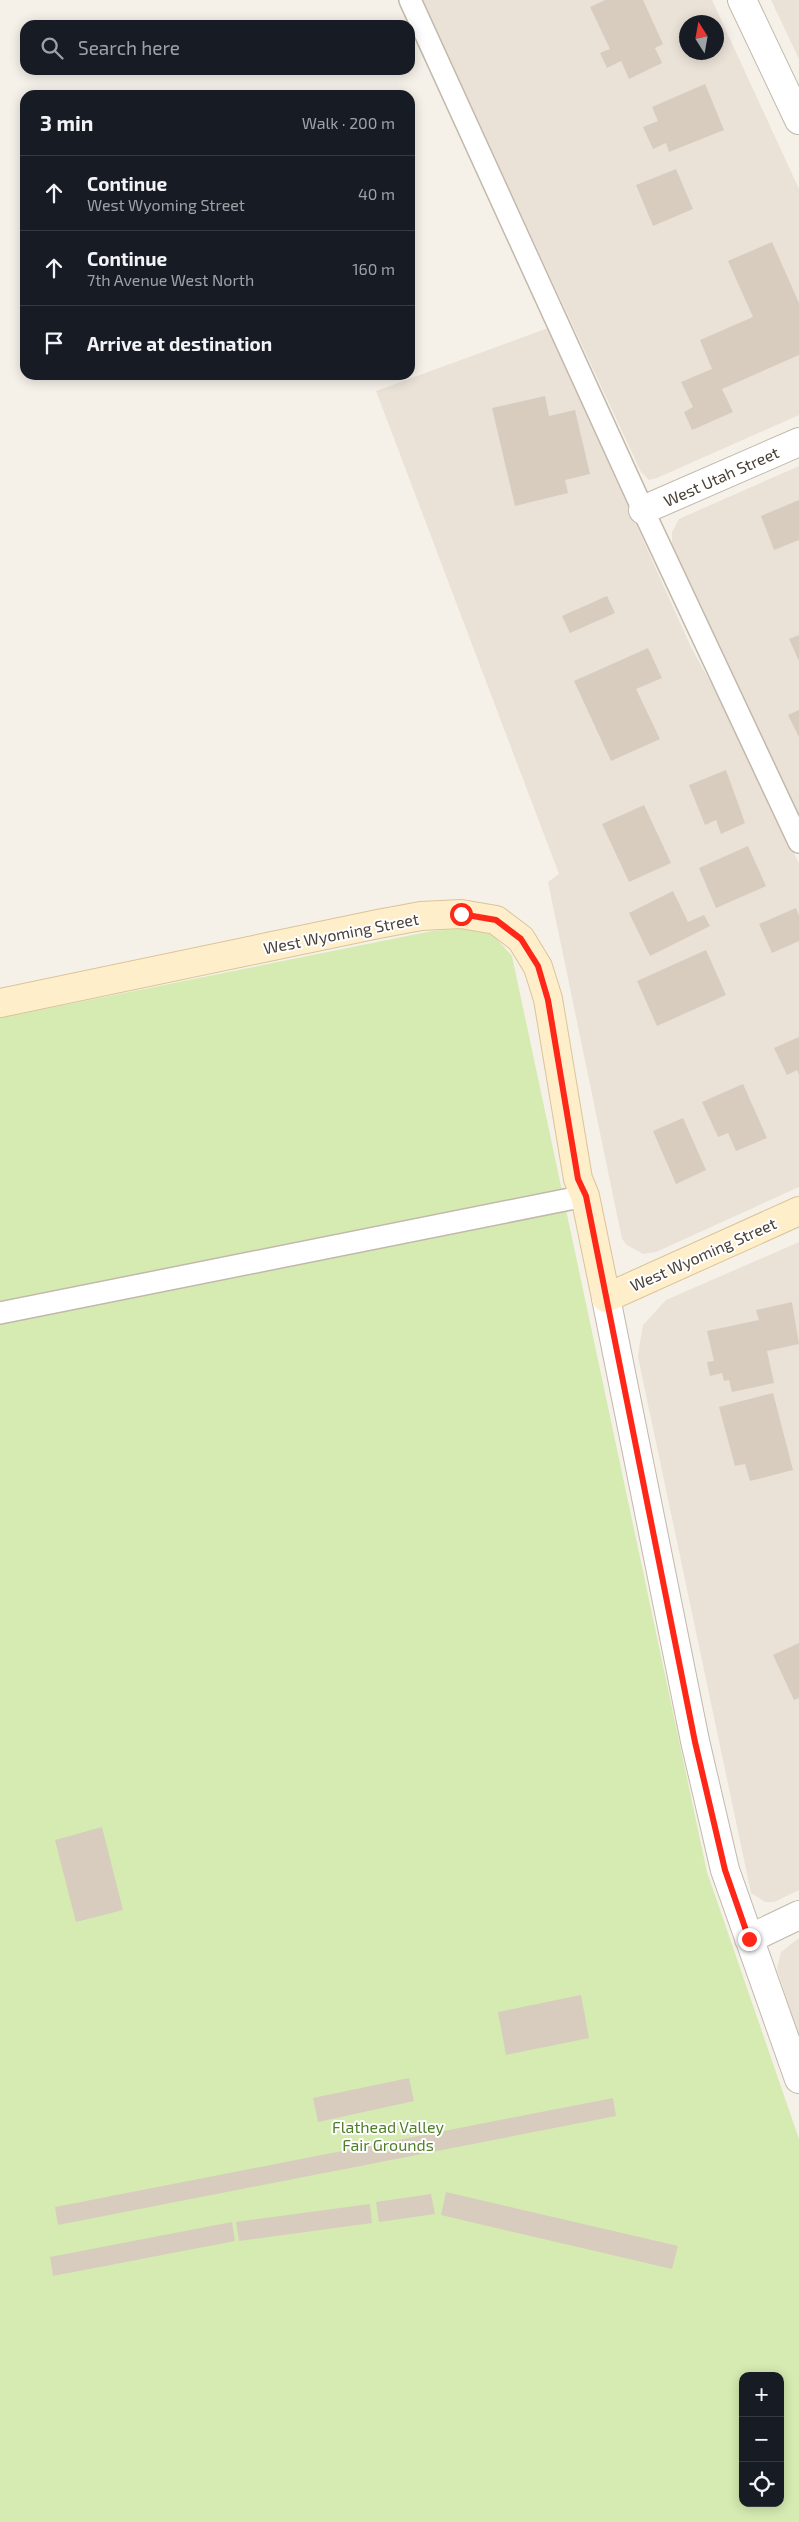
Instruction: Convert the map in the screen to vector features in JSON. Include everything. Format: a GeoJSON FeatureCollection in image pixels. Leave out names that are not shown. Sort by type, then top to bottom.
{"type":"FeatureCollection","features":[{"type":"Feature","properties":{"kind":"street"},"geometry":{"type":"LineString","coordinates":[[742,0],[799,120]]}},
{"type":"Feature","properties":{"kind":"street","name":"West Utah Street"},"geometry":{"type":"LineString","coordinates":[[643,510],[799,442]]}},
{"type":"Feature","properties":{"kind":"street","name":"West Wyoming Street"},"geometry":{"type":"LineString","coordinates":[[0,1003],[421,916],[461,914],[496,920],[521,939],[538,966],[548,1000],[578,1179],[586,1196],[606,1298],[799,1211]]}},
{"type":"Feature","properties":{"kind":"street"},"geometry":{"type":"LineString","coordinates":[[606,1298],[695,1742],[725,1870],[799,2079]]}},
{"type":"Feature","properties":{"kind":"street"},"geometry":{"type":"LineString","coordinates":[[749,1939],[799,1915]]}},
{"type":"Feature","properties":{"kind":"lane"},"geometry":{"type":"LineString","coordinates":[[410,0],[643,510],[799,842]]}},
{"type":"Feature","properties":{"kind":"lane"},"geometry":{"type":"LineString","coordinates":[[0,1312],[586,1196]]}},
{"type":"Feature","properties":{"kind":"shaded area"},"geometry":{"type":"Polygon","coordinates":[[[421,0],[712,0],[719,15],[679,15],[679,60],[724,60],[724,26],[799,189],[799,415],[649,480],[641,472],[421,0]]]}},
{"type":"Feature","properties":{"kind":"shaded area"},"geometry":{"type":"Polygon","coordinates":[[[771,0],[799,0],[799,59],[771,0]]]}},
{"type":"Feature","properties":{"kind":"shaded area"},"geometry":{"type":"Polygon","coordinates":[[[548,328],[691,647],[725,709],[799,864],[799,1187],[656,1252],[643,1254],[627,1245],[622,1239],[548,882],[559,874],[376,391],[406,380],[415,380],[415,377],[548,328]]]}},
{"type":"Feature","properties":{"kind":"shaded area"},"geometry":{"type":"Polygon","coordinates":[[[799,466],[799,815],[672,546],[672,532],[679,519],[799,466]]]}},
{"type":"Feature","properties":{"kind":"shaded area"},"geometry":{"type":"Polygon","coordinates":[[[799,1242],[799,1890],[774,1902],[765,1902],[751,1893],[638,1357],[643,1325],[666,1300],[799,1242]]]}},
{"type":"Feature","properties":{"kind":"shaded area"},"geometry":{"type":"Polygon","coordinates":[[[799,1938],[799,2037],[777,1969],[781,1952],[799,1938]]]}},
{"type":"Feature","properties":{"kind":"green space","name":"Flathead Valley Fair Grounds"},"geometry":{"type":"Polygon","coordinates":[[[471,928],[493,935],[512,956],[707,1872],[799,2139],[799,2522],[0,2522],[0,1018],[432,931],[471,928]]]}},
{"type":"Feature","properties":{"kind":"building"},"geometry":{"type":"Polygon","coordinates":[[[605,0],[643,0],[663,44],[655,48],[662,63],[629,79],[621,61],[607,68],[600,53],[610,49],[590,7],[605,0]]]}},
{"type":"Feature","properties":{"kind":"building"},"geometry":{"type":"Polygon","coordinates":[[[705,84],[724,130],[669,152],[666,143],[653,149],[643,127],[658,121],[652,107],[705,84]]]}},
{"type":"Feature","properties":{"kind":"building"},"geometry":{"type":"Polygon","coordinates":[[[676,169],[693,209],[653,226],[636,185],[676,169]]]}},
{"type":"Feature","properties":{"kind":"building"},"geometry":{"type":"Polygon","coordinates":[[[772,242],[799,303],[799,355],[722,389],[733,412],[692,430],[684,412],[693,407],[681,382],[712,369],[700,340],[753,317],[728,261],[772,242]]]}},
{"type":"Feature","properties":{"kind":"building"},"geometry":{"type":"Polygon","coordinates":[[[545,396],[549,416],[575,410],[590,474],[565,480],[568,493],[515,506],[492,408],[545,396]]]}},
{"type":"Feature","properties":{"kind":"building"},"geometry":{"type":"Polygon","coordinates":[[[799,500],[799,540],[774,550],[761,516],[799,500]]]}},
{"type":"Feature","properties":{"kind":"building"},"geometry":{"type":"Polygon","coordinates":[[[607,596],[615,613],[570,633],[562,616],[607,596]]]}},
{"type":"Feature","properties":{"kind":"building"},"geometry":{"type":"Polygon","coordinates":[[[799,635],[799,661],[789,639],[799,635]]]}},
{"type":"Feature","properties":{"kind":"building"},"geometry":{"type":"Polygon","coordinates":[[[648,648],[662,678],[636,689],[660,739],[611,761],[574,681],[648,648]]]}},
{"type":"Feature","properties":{"kind":"building"},"geometry":{"type":"Polygon","coordinates":[[[799,710],[799,737],[788,715],[799,710]]]}},
{"type":"Feature","properties":{"kind":"building"},"geometry":{"type":"Polygon","coordinates":[[[726,770],[745,823],[721,834],[716,820],[705,825],[689,785],[726,770]]]}},
{"type":"Feature","properties":{"kind":"building"},"geometry":{"type":"Polygon","coordinates":[[[644,805],[671,863],[629,882],[602,824],[644,805]]]}},
{"type":"Feature","properties":{"kind":"building"},"geometry":{"type":"Polygon","coordinates":[[[748,846],[766,886],[716,908],[699,868],[748,846]]]}},
{"type":"Feature","properties":{"kind":"building"},"geometry":{"type":"Polygon","coordinates":[[[673,891],[688,922],[704,915],[710,926],[650,956],[629,913],[673,891]]]}},
{"type":"Feature","properties":{"kind":"building"},"geometry":{"type":"Polygon","coordinates":[[[796,908],[799,916],[799,941],[772,953],[759,924],[796,908]]]}},
{"type":"Feature","properties":{"kind":"building"},"geometry":{"type":"Polygon","coordinates":[[[706,950],[726,995],[657,1026],[637,981],[706,950]]]}},
{"type":"Feature","properties":{"kind":"building"},"geometry":{"type":"Polygon","coordinates":[[[799,1037],[799,1075],[797,1070],[787,1075],[774,1048],[799,1037]]]}},
{"type":"Feature","properties":{"kind":"building"},"geometry":{"type":"Polygon","coordinates":[[[743,1084],[767,1138],[736,1151],[728,1133],[718,1137],[702,1102],[743,1084]]]}},
{"type":"Feature","properties":{"kind":"building"},"geometry":{"type":"Polygon","coordinates":[[[683,1118],[706,1170],[676,1184],[653,1131],[683,1118]]]}},
{"type":"Feature","properties":{"kind":"building"},"geometry":{"type":"Polygon","coordinates":[[[792,1302],[799,1344],[767,1351],[774,1383],[732,1392],[729,1380],[724,1381],[722,1373],[710,1376],[707,1362],[714,1361],[707,1331],[759,1320],[756,1310],[792,1302]]]}},
{"type":"Feature","properties":{"kind":"building"},"geometry":{"type":"Polygon","coordinates":[[[773,1393],[793,1470],[750,1481],[745,1464],[735,1466],[719,1407],[773,1393]]]}},
{"type":"Feature","properties":{"kind":"building"},"geometry":{"type":"Polygon","coordinates":[[[799,1643],[799,1698],[794,1700],[773,1655],[799,1643]]]}},
{"type":"Feature","properties":{"kind":"building"},"geometry":{"type":"Polygon","coordinates":[[[102,1827],[123,1910],[76,1922],[55,1840],[102,1827]]]}},
{"type":"Feature","properties":{"kind":"building"},"geometry":{"type":"Polygon","coordinates":[[[581,1995],[589,2038],[506,2055],[498,2012],[581,1995]]]}},
{"type":"Feature","properties":{"kind":"building"},"geometry":{"type":"Polygon","coordinates":[[[409,2078],[414,2101],[318,2122],[313,2098],[409,2078]]]}},
{"type":"Feature","properties":{"kind":"building"},"geometry":{"type":"Polygon","coordinates":[[[613,2098],[616,2116],[58,2225],[55,2207],[613,2098]]]}},
{"type":"Feature","properties":{"kind":"building"},"geometry":{"type":"Polygon","coordinates":[[[446,2192],[678,2246],[672,2269],[441,2215],[446,2192]]]}},
{"type":"Feature","properties":{"kind":"building"},"geometry":{"type":"Polygon","coordinates":[[[431,2194],[435,2214],[379,2222],[376,2202],[431,2194]]]}},
{"type":"Feature","properties":{"kind":"building"},"geometry":{"type":"Polygon","coordinates":[[[370,2204],[372,2223],[239,2241],[236,2222],[370,2204]]]}},
{"type":"Feature","properties":{"kind":"building"},"geometry":{"type":"Polygon","coordinates":[[[232,2222],[235,2241],[53,2276],[50,2257],[232,2222]]]}},
{"type":"Feature","properties":{"kind":"route"},"geometry":{"type":"LineString","coordinates":[[461,914],[496,920],[521,939],[538,966],[548,1000],[578,1179],[586,1196],[695,1742],[725,1870],[749,1939]]}}]}
